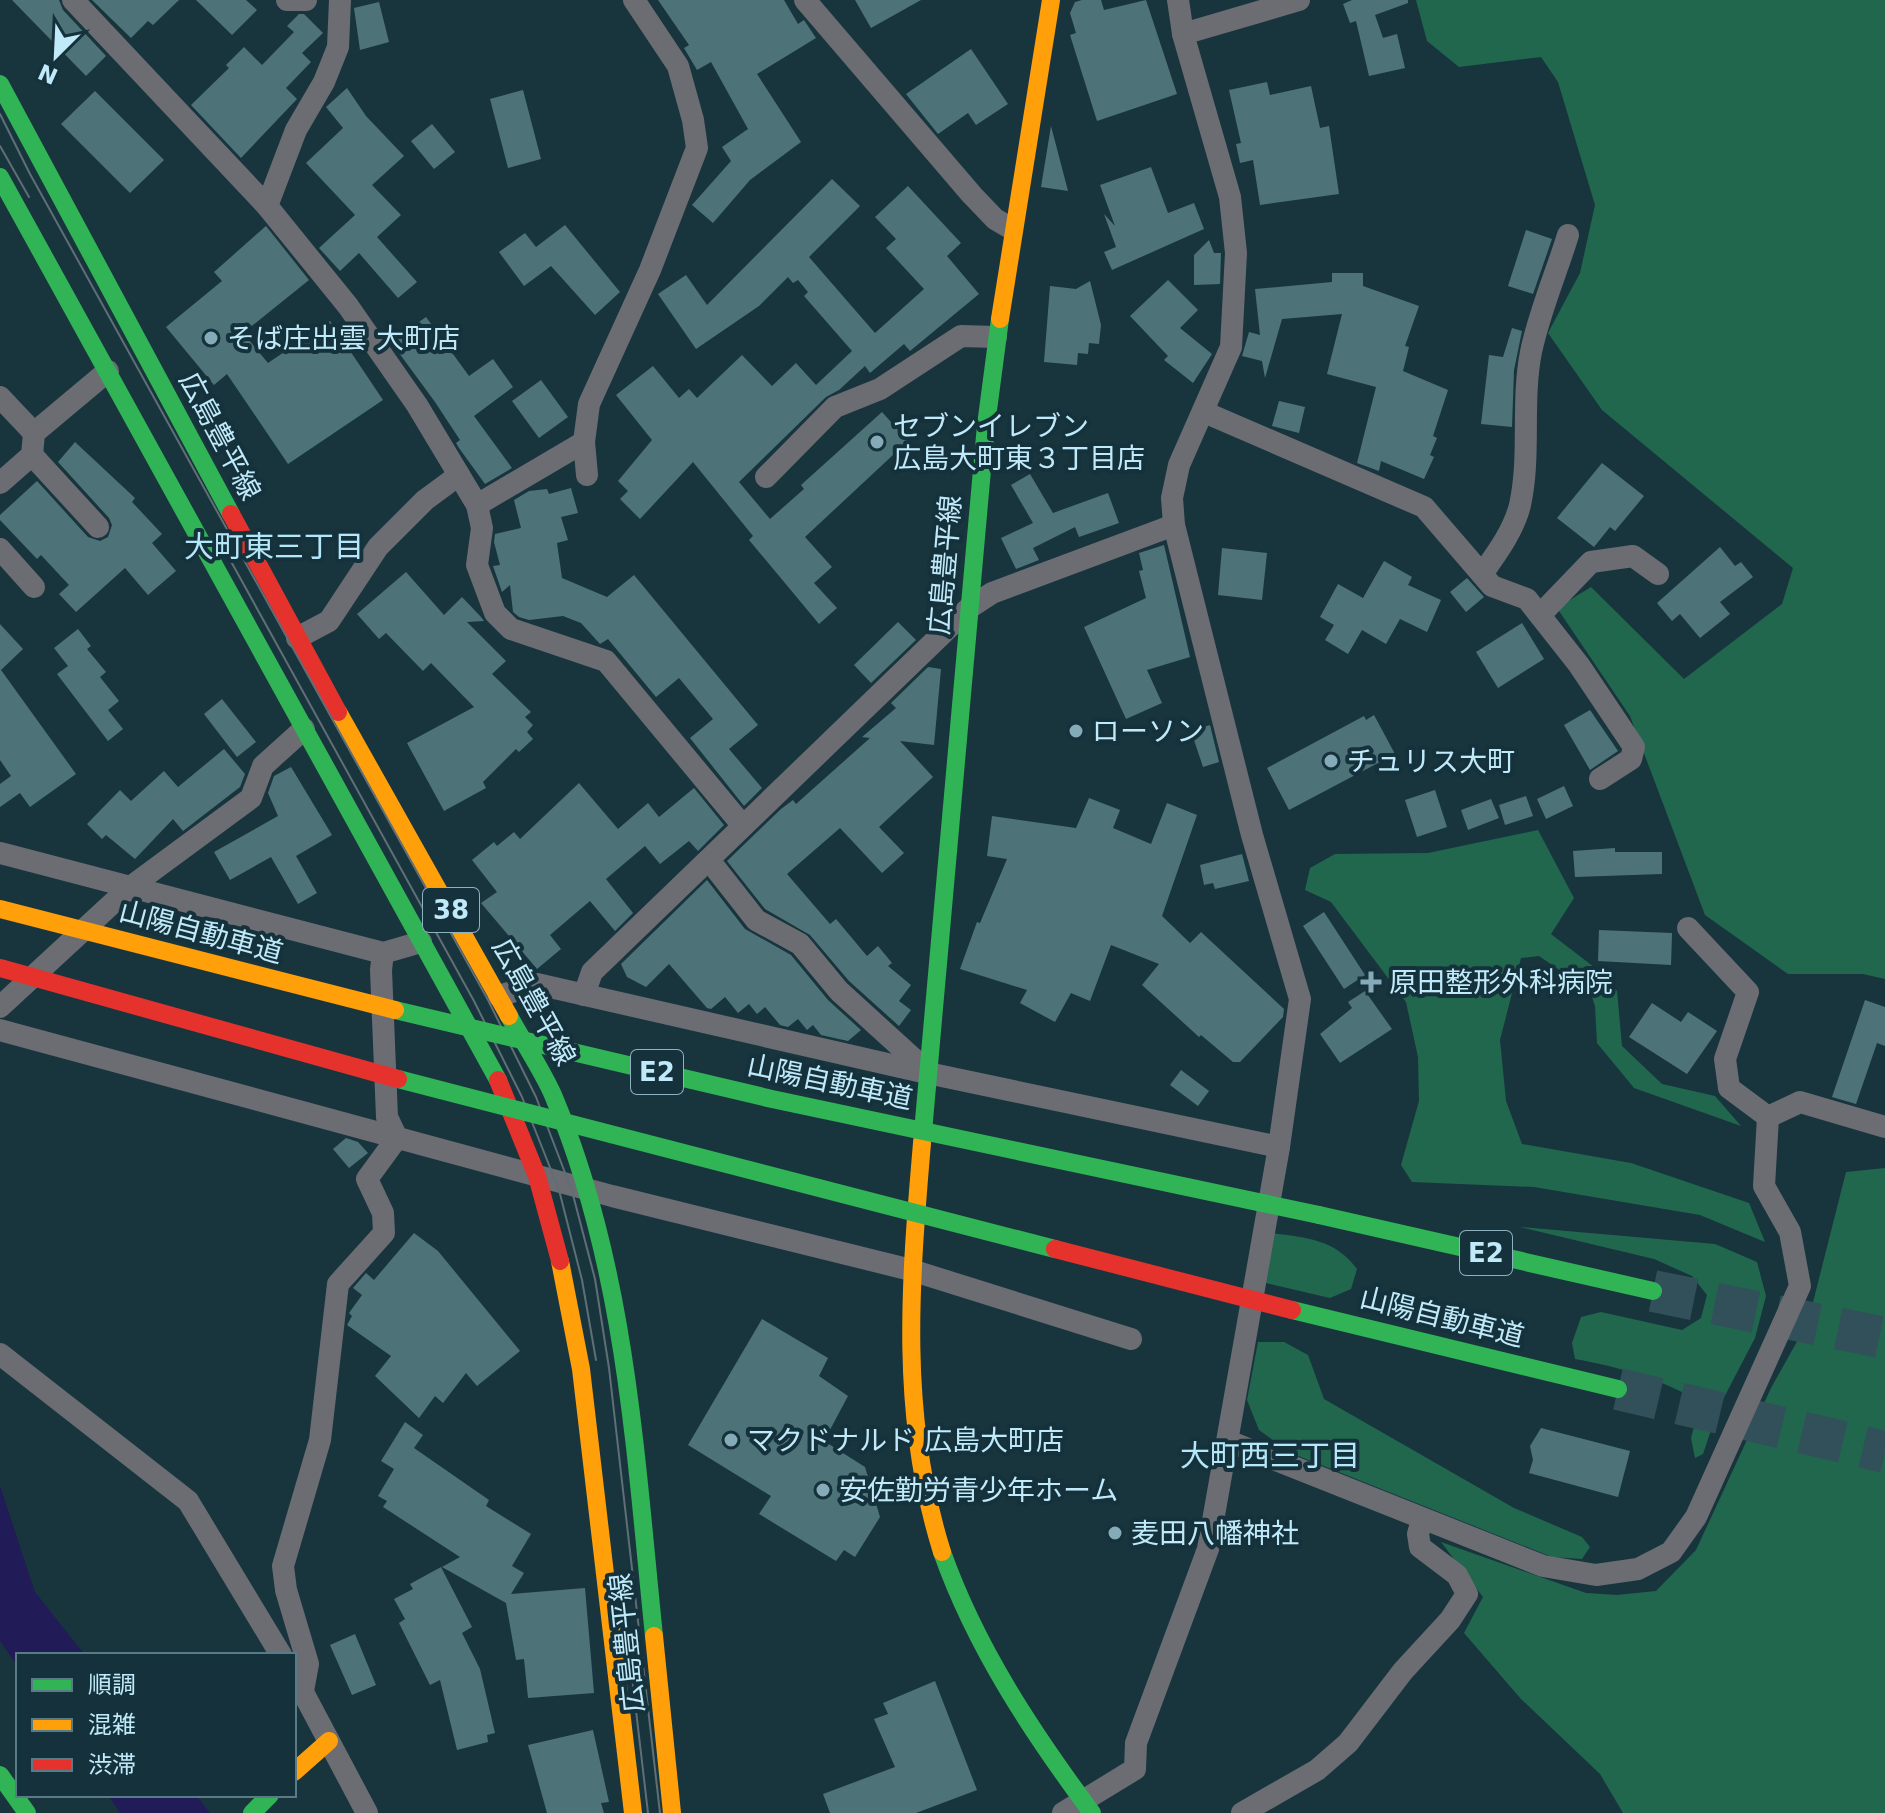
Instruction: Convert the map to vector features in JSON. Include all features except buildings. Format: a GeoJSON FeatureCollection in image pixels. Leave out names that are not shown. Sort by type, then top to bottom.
{"type":"FeatureCollection","features":[{"type":"Feature","properties":{"kind":"main road","name":"広島豊平線"},"geometry":{"type":"LineString","coordinates":[[1051,0],[996,337],[969,608],[911,1270],[913,1393],[918,1460],[937,1534],[964,1605],[997,1672],[1088,1808]]}},
{"type":"Feature","properties":{"kind":"main road","name":"広島豊平線"},"geometry":{"type":"LineString","coordinates":[[0,84],[297,638],[552,1093],[587,1188],[611,1276],[626,1363],[672,1813]]}},
{"type":"Feature","properties":{"kind":"main road","name":"広島豊平線"},"geometry":{"type":"LineString","coordinates":[[0,177],[508,1098],[537,1176],[568,1289],[581,1369],[633,1813]]}},
{"type":"Feature","properties":{"kind":"main road","name":"山陽自動車道"},"geometry":{"type":"LineString","coordinates":[[0,909],[343,998],[756,1095],[1319,1215],[1653,1291]]}},
{"type":"Feature","properties":{"kind":"main road","name":"山陽自動車道"},"geometry":{"type":"LineString","coordinates":[[0,968],[344,1065],[1292,1310],[1618,1389]]}},
{"type":"Feature","properties":{"kind":"main road"},"geometry":{"type":"LineString","coordinates":[[296,1770],[329,1741]]}},
{"type":"Feature","properties":{"kind":"main road"},"geometry":{"type":"LineString","coordinates":[[0,1775],[27,1813]]}},
{"type":"Feature","properties":{"kind":"main road"},"geometry":{"type":"LineString","coordinates":[[252,1813],[268,1797]]}},
{"type":"Feature","properties":{"kind":"street"},"geometry":{"type":"LineString","coordinates":[[73,0],[267,206],[348,306],[417,405],[477,505],[482,528],[477,565],[495,613],[511,629],[606,661],[743,826]]}},
{"type":"Feature","properties":{"kind":"street"},"geometry":{"type":"LineString","coordinates":[[287,0],[306,0]]}},
{"type":"Feature","properties":{"kind":"street"},"geometry":{"type":"LineString","coordinates":[[267,206],[296,130],[324,82],[338,47],[340,0]]}},
{"type":"Feature","properties":{"kind":"street"},"geometry":{"type":"LineString","coordinates":[[587,475],[584,442],[589,404],[650,270],[697,148],[693,120],[678,66],[634,0]]}},
{"type":"Feature","properties":{"kind":"street"},"geometry":{"type":"LineString","coordinates":[[805,0],[972,195],[995,219],[1012,229]]}},
{"type":"Feature","properties":{"kind":"street"},"geometry":{"type":"LineString","coordinates":[[1063,1813],[1088,1808],[1135,1769],[1136,1743],[1208,1549],[1279,1147],[1300,999],[1252,835],[1174,525],[1172,498],[1179,465],[1231,347],[1236,253],[1230,197],[1183,34],[1178,0]]}},
{"type":"Feature","properties":{"kind":"street"},"geometry":{"type":"LineString","coordinates":[[1183,34],[1299,0]]}},
{"type":"Feature","properties":{"kind":"street"},"geometry":{"type":"LineString","coordinates":[[1482,574],[1503,544],[1520,507],[1524,469],[1524,399],[1532,350],[1568,235]]}},
{"type":"Feature","properties":{"kind":"street"},"geometry":{"type":"LineString","coordinates":[[766,477],[835,407],[880,389],[961,336],[996,337]]}},
{"type":"Feature","properties":{"kind":"street"},"geometry":{"type":"LineString","coordinates":[[0,483],[33,444],[108,371]]}},
{"type":"Feature","properties":{"kind":"street"},"geometry":{"type":"LineString","coordinates":[[0,397],[98,527]]}},
{"type":"Feature","properties":{"kind":"street"},"geometry":{"type":"LineString","coordinates":[[1204,412],[1424,507],[1492,586],[1527,599],[1579,665],[1634,747],[1631,759],[1600,779]]}},
{"type":"Feature","properties":{"kind":"street"},"geometry":{"type":"LineString","coordinates":[[477,505],[584,442]]}},
{"type":"Feature","properties":{"kind":"street"},"geometry":{"type":"LineString","coordinates":[[297,638],[329,621],[378,547],[425,500],[459,475]]}},
{"type":"Feature","properties":{"kind":"street"},"geometry":{"type":"LineString","coordinates":[[584,995],[592,972],[969,608],[992,593],[1174,525]]}},
{"type":"Feature","properties":{"kind":"street"},"geometry":{"type":"LineString","coordinates":[[0,549],[34,587]]}},
{"type":"Feature","properties":{"kind":"street"},"geometry":{"type":"LineString","coordinates":[[1540,615],[1591,562],[1633,556],[1658,574]]}},
{"type":"Feature","properties":{"kind":"street"},"geometry":{"type":"LineString","coordinates":[[0,1007],[129,888],[251,798],[263,766],[304,729]]}},
{"type":"Feature","properties":{"kind":"street"},"geometry":{"type":"LineString","coordinates":[[0,853],[383,953],[421,942]]}},
{"type":"Feature","properties":{"kind":"street"},"geometry":{"type":"LineString","coordinates":[[709,860],[756,920],[800,944],[839,991],[928,1072]]}},
{"type":"Feature","properties":{"kind":"street"},"geometry":{"type":"LineString","coordinates":[[1688,928],[1748,992],[1725,1059],[1729,1088],[1768,1117]]}},
{"type":"Feature","properties":{"kind":"street"},"geometry":{"type":"LineString","coordinates":[[383,953],[387,1117],[397,1138]]}},
{"type":"Feature","properties":{"kind":"street"},"geometry":{"type":"LineString","coordinates":[[499,996],[537,984],[1279,1147]]}},
{"type":"Feature","properties":{"kind":"street"},"geometry":{"type":"LineString","coordinates":[[0,1030],[537,1176],[911,1270],[1131,1339]]}},
{"type":"Feature","properties":{"kind":"street"},"geometry":{"type":"LineString","coordinates":[[1768,1117],[1800,1102],[1885,1127]]}},
{"type":"Feature","properties":{"kind":"street"},"geometry":{"type":"LineString","coordinates":[[1228,1441],[1543,1566],[1596,1575],[1638,1569],[1671,1552],[1696,1517],[1800,1286],[1790,1232],[1764,1186],[1768,1117]]}},
{"type":"Feature","properties":{"kind":"street"},"geometry":{"type":"LineString","coordinates":[[367,1813],[298,1684],[308,1664],[286,1590],[283,1566],[320,1440],[338,1284],[384,1233],[383,1213],[367,1179],[397,1138]]}},
{"type":"Feature","properties":{"kind":"street"},"geometry":{"type":"LineString","coordinates":[[0,1354],[188,1501],[280,1653]]}},
{"type":"Feature","properties":{"kind":"street"},"geometry":{"type":"LineString","coordinates":[[1242,1813],[1317,1770],[1348,1743],[1403,1671],[1450,1620],[1467,1594],[1457,1575],[1420,1547],[1418,1534],[1422,1520]]}},
{"type":"Feature","properties":{"kind":"green space"},"geometry":{"type":"Polygon","coordinates":[[[1416,0],[1885,0],[1885,979],[1863,974],[1788,974],[1705,915],[1630,716],[1557,608],[1591,587],[1684,679],[1782,604],[1793,568],[1602,410],[1548,333],[1580,273],[1595,205],[1558,82],[1541,57],[1459,67],[1427,41],[1416,0]]]}},
{"type":"Feature","properties":{"kind":"green space"},"geometry":{"type":"Polygon","coordinates":[[[1538,830],[1574,898],[1551,934],[1603,974],[1617,991],[1622,1046],[1662,1084],[1715,1096],[1741,1126],[1634,1088],[1597,1043],[1595,1006],[1590,991],[1539,956],[1521,958],[1500,1040],[1506,1101],[1522,1144],[1631,1163],[1749,1203],[1765,1242],[1700,1215],[1534,1187],[1412,1182],[1401,1165],[1419,1101],[1418,1057],[1406,1002],[1331,902],[1305,890],[1310,868],[1335,854],[1428,853],[1538,830]]]}},
{"type":"Feature","properties":{"kind":"green space"},"geometry":{"type":"Polygon","coordinates":[[[1885,1168],[1885,1813],[1623,1813],[1600,1774],[1521,1699],[1464,1633],[1483,1597],[1441,1542],[1586,1593],[1617,1595],[1656,1591],[1696,1550],[1771,1388],[1808,1322],[1846,1172],[1885,1168]]]}},
{"type":"Feature","properties":{"kind":"green space"},"geometry":{"type":"Polygon","coordinates":[[[1520,1227],[1715,1244],[1757,1262],[1766,1296],[1755,1338],[1718,1409],[1703,1454],[1695,1458],[1691,1438],[1701,1402],[1640,1375],[1575,1359],[1572,1343],[1581,1317],[1601,1312],[1682,1330],[1701,1318],[1707,1295],[1692,1276],[1654,1259],[1520,1227]]]}},
{"type":"Feature","properties":{"kind":"green space"},"geometry":{"type":"Polygon","coordinates":[[[1272,1233],[1319,1242],[1339,1251],[1357,1269],[1351,1289],[1330,1298],[1261,1282],[1272,1233]]]}},
{"type":"Feature","properties":{"kind":"green space"},"geometry":{"type":"Polygon","coordinates":[[[1258,1342],[1284,1342],[1308,1355],[1324,1399],[1514,1508],[1582,1537],[1590,1547],[1582,1559],[1552,1557],[1291,1453],[1259,1430],[1247,1400],[1258,1342]]]}},
{"type":"Feature","properties":{"kind":"shaded area"},"geometry":{"type":"Polygon","coordinates":[[[0,1486],[35,1592],[83,1653],[16,1653],[16,1664],[0,1641],[0,1486]]]}},
{"type":"Feature","properties":{"kind":"shaded area"},"geometry":{"type":"Polygon","coordinates":[[[109,1797],[198,1797],[210,1813],[120,1813],[109,1797]]]}},
{"type":"Feature","properties":{"kind":"tunnel"},"geometry":{"type":"LineString","coordinates":[[1653,1291],[1885,1338]]}},
{"type":"Feature","properties":{"kind":"tunnel"},"geometry":{"type":"LineString","coordinates":[[1618,1389],[1885,1452]]}},
{"type":"Feature","properties":{"kind":"tram line"},"geometry":{"type":"LineString","coordinates":[[0,114],[30,174],[488,1000],[536,1097],[572,1191],[595,1279],[609,1368],[660,1813]]}},
{"type":"Feature","properties":{"kind":"tram line"},"geometry":{"type":"LineString","coordinates":[[0,146],[29,197]]}},
{"type":"Feature","properties":{"kind":"tram line"},"geometry":{"type":"LineString","coordinates":[[223,547],[474,1001],[522,1097],[559,1190],[582,1280],[596,1360]]}},
{"type":"Feature","properties":{"kind":"tram line"},"geometry":{"type":"LineString","coordinates":[[628,1642],[648,1813]]}},
{"type":"Feature","properties":{"kind":"traffic: fast"},"geometry":{"type":"LineString","coordinates":[[0,84],[231,514]]}},
{"type":"Feature","properties":{"kind":"traffic: fast"},"geometry":{"type":"LineString","coordinates":[[0,177],[498,1080]]}},
{"type":"Feature","properties":{"kind":"traffic: fast"},"geometry":{"type":"LineString","coordinates":[[922,1143],[986,425],[1000,319]]}},
{"type":"Feature","properties":{"kind":"traffic: fast"},"geometry":{"type":"LineString","coordinates":[[395,1010],[772,1099],[1319,1215]]}},
{"type":"Feature","properties":{"kind":"traffic: fast"},"geometry":{"type":"LineString","coordinates":[[509,1016],[553,1095],[578,1160],[597,1227],[624,1361],[654,1636]]}},
{"type":"Feature","properties":{"kind":"traffic: fast"},"geometry":{"type":"LineString","coordinates":[[398,1079],[1055,1249]]}},
{"type":"Feature","properties":{"kind":"traffic: fast"},"geometry":{"type":"LineString","coordinates":[[1319,1215],[1653,1291]]}},
{"type":"Feature","properties":{"kind":"traffic: fast"},"geometry":{"type":"LineString","coordinates":[[1292,1310],[1618,1389]]}},
{"type":"Feature","properties":{"kind":"traffic: fast"},"geometry":{"type":"LineString","coordinates":[[942,1552],[971,1622],[1007,1688],[1092,1813]]}},
{"type":"Feature","properties":{"kind":"traffic: fast"},"geometry":{"type":"LineString","coordinates":[[0,1775],[27,1813]]}},
{"type":"Feature","properties":{"kind":"traffic: fast"},"geometry":{"type":"LineString","coordinates":[[252,1813],[268,1797]]}},
{"type":"Feature","properties":{"kind":"traffic: slow"},"geometry":{"type":"LineString","coordinates":[[1000,319],[1051,0]]}},
{"type":"Feature","properties":{"kind":"traffic: slow"},"geometry":{"type":"LineString","coordinates":[[338,712],[509,1016]]}},
{"type":"Feature","properties":{"kind":"traffic: slow"},"geometry":{"type":"LineString","coordinates":[[0,909],[395,1010]]}},
{"type":"Feature","properties":{"kind":"traffic: slow"},"geometry":{"type":"LineString","coordinates":[[922,1143],[914,1247],[911,1349],[919,1450],[928,1501],[942,1552]]}},
{"type":"Feature","properties":{"kind":"traffic: slow"},"geometry":{"type":"LineString","coordinates":[[560,1261],[581,1369],[633,1813]]}},
{"type":"Feature","properties":{"kind":"traffic: slow"},"geometry":{"type":"LineString","coordinates":[[654,1636],[672,1813]]}},
{"type":"Feature","properties":{"kind":"traffic: slow"},"geometry":{"type":"LineString","coordinates":[[296,1770],[329,1741]]}},
{"type":"Feature","properties":{"kind":"traffic: jam"},"geometry":{"type":"LineString","coordinates":[[231,514],[338,712]]}},
{"type":"Feature","properties":{"kind":"traffic: jam"},"geometry":{"type":"LineString","coordinates":[[0,968],[398,1079]]}},
{"type":"Feature","properties":{"kind":"traffic: jam"},"geometry":{"type":"LineString","coordinates":[[498,1080],[537,1176],[560,1261]]}},
{"type":"Feature","properties":{"kind":"traffic: jam"},"geometry":{"type":"LineString","coordinates":[[1055,1249],[1292,1310]]}},
{"type":"Feature","properties":{"kind":"place","name":"そば庄出雲 大町店"},"geometry":{"type":"Point","coordinates":[211,338]}},
{"type":"Feature","properties":{"kind":"place","name":"セブンイレブン 広島大町東３丁目店"},"geometry":{"type":"Point","coordinates":[877,442]}},
{"type":"Feature","properties":{"kind":"place","name":"ローソン"},"geometry":{"type":"Point","coordinates":[1076,731]}},
{"type":"Feature","properties":{"kind":"place","name":"チュリス大町"},"geometry":{"type":"Point","coordinates":[1331,761]}},
{"type":"Feature","properties":{"kind":"place","name":"原田整形外科病院"},"geometry":{"type":"Point","coordinates":[1371,982]}},
{"type":"Feature","properties":{"kind":"place","name":"マクドナルド 広島大町店"},"geometry":{"type":"Point","coordinates":[731,1440]}},
{"type":"Feature","properties":{"kind":"place","name":"安佐勤労青少年ホーム"},"geometry":{"type":"Point","coordinates":[823,1490]}},
{"type":"Feature","properties":{"kind":"place","name":"麦田八幡神社"},"geometry":{"type":"Point","coordinates":[1115,1533]}},
{"type":"Feature","properties":{"kind":"district","name":"大町東三丁目"},"geometry":{"type":"Point","coordinates":[274,546]}},
{"type":"Feature","properties":{"kind":"district","name":"大町西三丁目"},"geometry":{"type":"Point","coordinates":[1270,1455]}}]}
